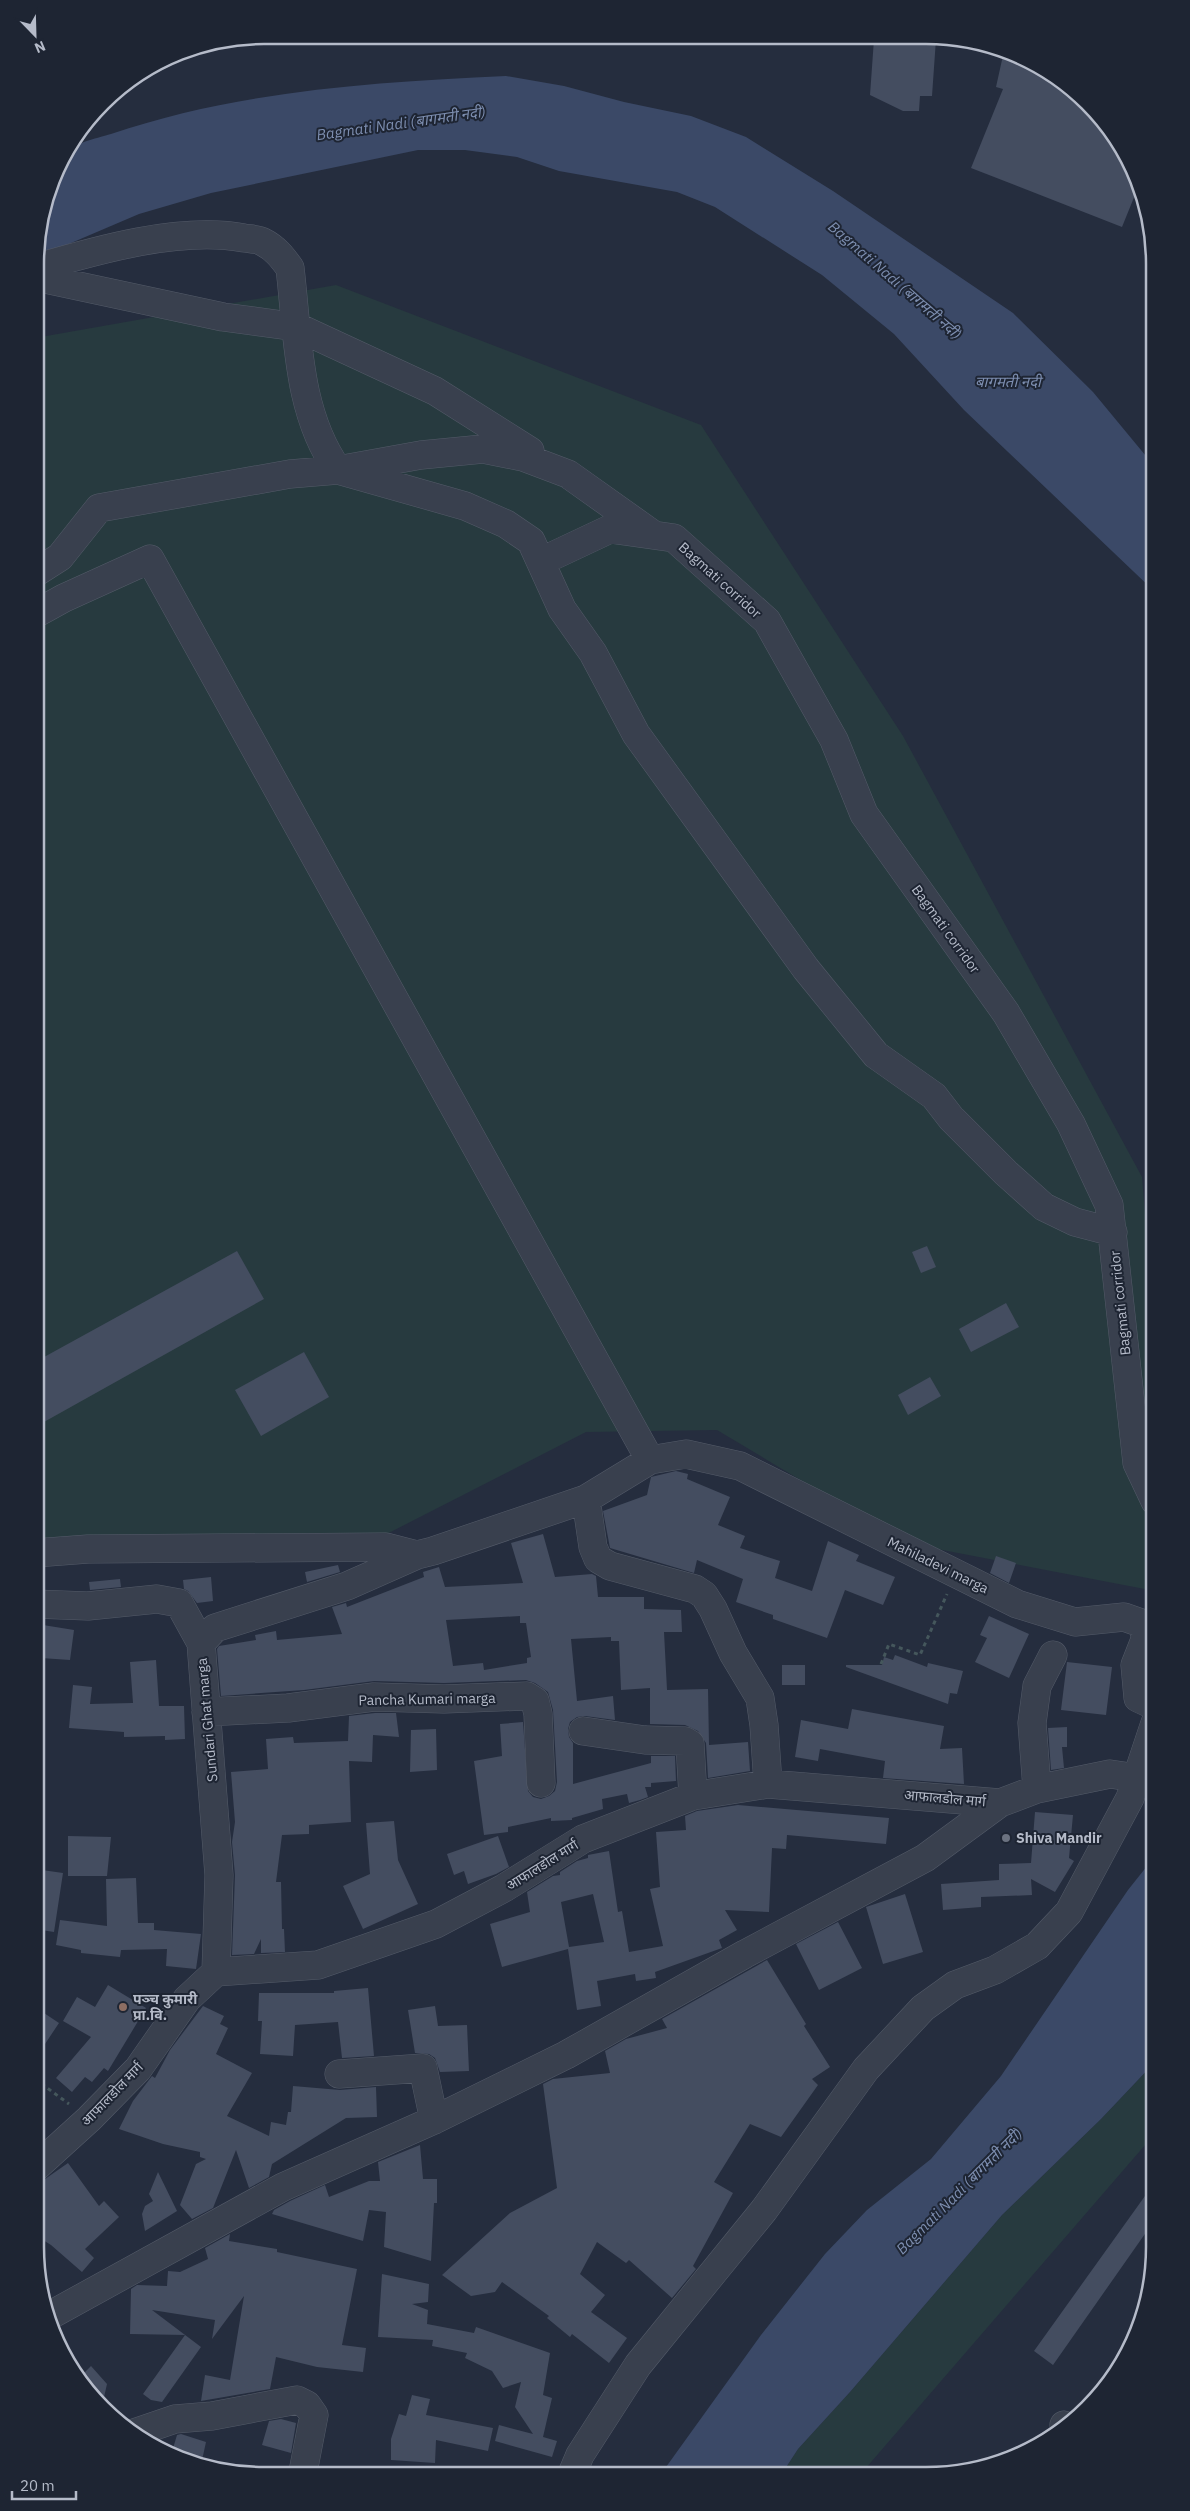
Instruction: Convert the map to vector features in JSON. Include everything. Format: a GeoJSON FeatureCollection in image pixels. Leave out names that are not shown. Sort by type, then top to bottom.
{"type":"FeatureCollection","features":[{"type":"Feature","properties":{"kind":"street"},"geometry":{"type":"LineString","coordinates":[[44,266],[75,256],[169,237],[222,233],[262,241],[279,253],[290,268],[307,405],[326,454],[338,470],[465,506],[506,524],[532,541],[562,609],[593,653],[636,734],[806,969],[876,1055],[934,1096],[958,1125],[1006,1173],[1044,1207],[1075,1222],[1113,1232]]}},
{"type":"Feature","properties":{"kind":"street"},"geometry":{"type":"LineString","coordinates":[[44,279],[223,317],[297,327],[435,391],[568,474],[658,537]]}},
{"type":"Feature","properties":{"kind":"street"},"geometry":{"type":"LineString","coordinates":[[44,567],[60,557],[99,508],[290,474],[338,470],[421,455],[483,449],[522,457],[568,474]]}},
{"type":"Feature","properties":{"kind":"street","name":"Bagmati corridor"},"geometry":{"type":"LineString","coordinates":[[542,562],[610,529],[674,538],[767,621],[834,740],[864,814],[1006,1013],[1072,1124],[1110,1205],[1137,1463],[1146,1482]]}},
{"type":"Feature","properties":{"kind":"street"},"geometry":{"type":"LineString","coordinates":[[44,609],[150,559],[650,1460]]}},
{"type":"Feature","properties":{"kind":"street","name":"Mahiladevi marga"},"geometry":{"type":"LineString","coordinates":[[650,1460],[686,1454],[740,1466],[1017,1604],[1075,1622],[1124,1617],[1141,1623],[1146,1637],[1135,1665],[1138,1698],[1146,1702]]}},
{"type":"Feature","properties":{"kind":"street","name":"Sundari Ghat marga"},"geometry":{"type":"LineString","coordinates":[[216,1972],[219,1875],[201,1644],[215,1628],[347,1586],[417,1555],[586,1499],[650,1460]]}},
{"type":"Feature","properties":{"kind":"street"},"geometry":{"type":"LineString","coordinates":[[586,1499],[593,1547],[598,1559],[610,1566],[695,1589],[704,1595],[713,1609],[733,1653],[760,1698],[764,1724],[768,1784]]}},
{"type":"Feature","properties":{"kind":"street"},"geometry":{"type":"LineString","coordinates":[[44,1552],[88,1549],[386,1547],[417,1555]]}},
{"type":"Feature","properties":{"kind":"street"},"geometry":{"type":"LineString","coordinates":[[44,1604],[88,1606],[157,1599],[179,1603],[201,1644]]}},
{"type":"Feature","properties":{"kind":"street"},"geometry":{"type":"LineString","coordinates":[[1036,1789],[1032,1723],[1037,1686],[1053,1655]]}},
{"type":"Feature","properties":{"kind":"street","name":"Pancha Kumari marga"},"geometry":{"type":"LineString","coordinates":[[206,1712],[288,1708],[374,1697],[444,1699],[527,1696],[535,1701],[538,1714],[541,1783]]}},
{"type":"Feature","properties":{"kind":"street"},"geometry":{"type":"LineString","coordinates":[[583,1731],[645,1740],[685,1741],[690,1744],[693,1796]]}},
{"type":"Feature","properties":{"kind":"street"},"geometry":{"type":"LineString","coordinates":[[575,2467],[580,2455],[638,2365],[764,2210],[866,2070],[923,2008],[955,1985],[995,1970],[1037,1946],[1069,1912],[1133,1788],[1146,1750]]}},
{"type":"Feature","properties":{"kind":"street","name":"आफालडोल मार्ग"},"geometry":{"type":"LineString","coordinates":[[44,2160],[89,2119],[138,2070],[187,1999],[216,1972],[318,1965],[436,1924],[504,1888],[583,1839],[693,1796],[768,1784],[1000,1803],[1036,1789],[1110,1774],[1133,1788]]}},
{"type":"Feature","properties":{"kind":"street"},"geometry":{"type":"LineString","coordinates":[[53,2313],[284,2187],[434,2120],[566,2055],[744,1954],[925,1858],[1000,1803]]}},
{"type":"Feature","properties":{"kind":"street"},"geometry":{"type":"LineString","coordinates":[[339,2074],[423,2068],[434,2120]]}},
{"type":"Feature","properties":{"kind":"street"},"geometry":{"type":"LineString","coordinates":[[142,2430],[175,2419],[212,2416],[297,2400],[307,2405],[314,2415],[304,2467]]}},
{"type":"Feature","properties":{"kind":"path"},"geometry":{"type":"LineString","coordinates":[[881,1664],[889,1644],[920,1655],[955,1573]]}},
{"type":"Feature","properties":{"kind":"path"},"geometry":{"type":"LineString","coordinates":[[44,2086],[89,2119]]}},
{"type":"Feature","properties":{"kind":"green space"},"geometry":{"type":"Polygon","coordinates":[[[336,285],[701,425],[903,736],[1142,1177],[1146,1226],[1146,1589],[906,1543],[717,1430],[586,1432],[375,1540],[44,1547],[44,336],[336,285]]]}},
{"type":"Feature","properties":{"kind":"green space"},"geometry":{"type":"Polygon","coordinates":[[[1146,2072],[1146,2143],[867,2467],[786,2467],[798,2449],[850,2392],[1002,2215],[1101,2119],[1146,2072]]]}},
{"type":"Feature","properties":{"kind":"water","name":"बागमती नदी"},"geometry":{"type":"Polygon","coordinates":[[[506,76],[564,86],[624,102],[691,116],[746,137],[833,191],[1013,313],[1093,392],[1146,456],[1146,583],[964,410],[894,334],[822,275],[715,207],[677,192],[559,171],[517,157],[465,150],[418,150],[211,193],[139,214],[44,255],[48,221],[55,193],[66,167],[80,144],[159,119],[257,98],[306,91],[506,76]]]}},
{"type":"Feature","properties":{"kind":"water","name":"Bagmati Nadi (बागमती नदी)"},"geometry":{"type":"Polygon","coordinates":[[[1146,1867],[1146,2072],[1101,2119],[1002,2215],[850,2392],[798,2449],[786,2467],[666,2467],[761,2335],[825,2254],[867,2210],[931,2159],[1001,2076],[1128,1890],[1146,1867]]]}},
{"type":"Feature","properties":{"kind":"building"},"geometry":{"type":"Polygon","coordinates":[[[874,44],[936,44],[932,96],[920,96],[919,111],[903,111],[870,95],[874,44]]]}},
{"type":"Feature","properties":{"kind":"building"},"geometry":{"type":"Polygon","coordinates":[[[1003,58],[1036,73],[1060,89],[1092,119],[1117,154],[1135,194],[1122,227],[971,168],[1003,89],[996,87],[1003,58]]]}},
{"type":"Feature","properties":{"kind":"building"},"geometry":{"type":"Polygon","coordinates":[[[927,1246],[936,1267],[921,1273],[912,1252],[927,1246]]]}},
{"type":"Feature","properties":{"kind":"building"},"geometry":{"type":"Polygon","coordinates":[[[237,1251],[264,1299],[44,1422],[44,1357],[237,1251]]]}},
{"type":"Feature","properties":{"kind":"building"},"geometry":{"type":"Polygon","coordinates":[[[1006,1303],[1019,1327],[971,1352],[959,1329],[1006,1303]]]}},
{"type":"Feature","properties":{"kind":"building"},"geometry":{"type":"Polygon","coordinates":[[[304,1352],[329,1397],[261,1436],[235,1390],[304,1352]]]}},
{"type":"Feature","properties":{"kind":"building"},"geometry":{"type":"Polygon","coordinates":[[[930,1377],[941,1396],[908,1415],[898,1395],[930,1377]]]}},
{"type":"Feature","properties":{"kind":"building"},"geometry":{"type":"Polygon","coordinates":[[[676,1471],[688,1474],[687,1479],[730,1497],[718,1525],[745,1536],[740,1548],[780,1561],[775,1578],[812,1591],[828,1541],[859,1555],[856,1561],[895,1577],[883,1605],[845,1590],[827,1638],[773,1619],[773,1615],[736,1602],[743,1579],[697,1560],[694,1573],[610,1548],[603,1511],[647,1495],[651,1477],[676,1471]]]}},
{"type":"Feature","properties":{"kind":"building"},"geometry":{"type":"Polygon","coordinates":[[[543,1534],[555,1577],[592,1574],[596,1576],[598,1597],[644,1597],[644,1609],[681,1610],[682,1632],[664,1632],[667,1690],[708,1689],[709,1745],[748,1742],[750,1771],[708,1778],[706,1743],[698,1731],[685,1725],[650,1724],[650,1688],[621,1690],[619,1641],[611,1641],[611,1637],[571,1639],[577,1701],[613,1696],[615,1720],[585,1716],[577,1717],[570,1722],[568,1729],[569,1737],[573,1743],[573,1784],[651,1763],[651,1756],[675,1756],[676,1781],[651,1783],[651,1787],[645,1787],[648,1797],[640,1800],[629,1803],[627,1794],[602,1799],[603,1809],[572,1818],[572,1820],[551,1821],[551,1818],[508,1827],[508,1832],[484,1835],[474,1761],[502,1756],[500,1724],[523,1722],[528,1791],[533,1797],[541,1799],[555,1791],[557,1782],[553,1710],[548,1692],[535,1683],[526,1680],[444,1683],[374,1681],[304,1690],[221,1696],[217,1649],[219,1646],[256,1640],[255,1635],[276,1631],[277,1640],[342,1634],[332,1607],[346,1603],[347,1607],[424,1577],[423,1572],[439,1567],[445,1587],[523,1583],[511,1543],[543,1534]],[[520,1616],[446,1620],[453,1666],[483,1663],[484,1670],[527,1663],[527,1658],[531,1657],[526,1623],[520,1623],[520,1616]]]}},
{"type":"Feature","properties":{"kind":"building"},"geometry":{"type":"Polygon","coordinates":[[[996,1556],[1016,1563],[1009,1583],[990,1573],[996,1556]]]}},
{"type":"Feature","properties":{"kind":"building"},"geometry":{"type":"Polygon","coordinates":[[[338,1565],[340,1572],[307,1582],[305,1572],[338,1565]]]}},
{"type":"Feature","properties":{"kind":"building"},"geometry":{"type":"Polygon","coordinates":[[[211,1577],[213,1601],[197,1603],[188,1591],[184,1589],[183,1580],[211,1577]]]}},
{"type":"Feature","properties":{"kind":"building"},"geometry":{"type":"Polygon","coordinates":[[[120,1579],[121,1587],[90,1590],[89,1582],[120,1579]]]}},
{"type":"Feature","properties":{"kind":"building"},"geometry":{"type":"Polygon","coordinates":[[[989,1616],[1029,1634],[1009,1678],[975,1662],[987,1638],[980,1635],[989,1616]]]}},
{"type":"Feature","properties":{"kind":"building"},"geometry":{"type":"Polygon","coordinates":[[[44,1625],[74,1630],[70,1660],[44,1658],[44,1625]]]}},
{"type":"Feature","properties":{"kind":"building"},"geometry":{"type":"Polygon","coordinates":[[[895,1655],[927,1667],[928,1663],[963,1671],[957,1694],[950,1693],[948,1704],[846,1667],[846,1665],[882,1665],[884,1657],[893,1660],[895,1655]]]}},
{"type":"Feature","properties":{"kind":"building"},"geometry":{"type":"Polygon","coordinates":[[[156,1660],[159,1706],[184,1706],[185,1739],[165,1740],[165,1736],[124,1737],[124,1732],[69,1728],[73,1685],[92,1687],[90,1704],[133,1703],[130,1662],[156,1660]]]}},
{"type":"Feature","properties":{"kind":"building"},"geometry":{"type":"Polygon","coordinates":[[[1067,1662],[1112,1667],[1106,1715],[1061,1710],[1067,1662]]]}},
{"type":"Feature","properties":{"kind":"building"},"geometry":{"type":"Polygon","coordinates":[[[782,1665],[805,1665],[805,1685],[782,1685],[782,1665]]]}},
{"type":"Feature","properties":{"kind":"building"},"geometry":{"type":"Polygon","coordinates":[[[852,1709],[944,1726],[940,1749],[962,1748],[964,1784],[883,1778],[885,1761],[820,1749],[818,1761],[795,1757],[801,1720],[848,1729],[852,1709]]]}},
{"type":"Feature","properties":{"kind":"building"},"geometry":{"type":"Polygon","coordinates":[[[396,1713],[399,1737],[373,1735],[372,1762],[349,1761],[351,1822],[309,1825],[309,1834],[282,1835],[276,1882],[281,1882],[282,1929],[284,1929],[285,1952],[261,1953],[261,1939],[254,1954],[232,1955],[235,1875],[232,1842],[235,1822],[231,1772],[268,1769],[266,1739],[293,1737],[294,1743],[348,1741],[349,1716],[396,1713]]]}},
{"type":"Feature","properties":{"kind":"building"},"geometry":{"type":"Polygon","coordinates":[[[1067,1727],[1067,1747],[1062,1747],[1064,1768],[1051,1770],[1048,1728],[1067,1727]]]}},
{"type":"Feature","properties":{"kind":"building"},"geometry":{"type":"Polygon","coordinates":[[[436,1729],[437,1770],[410,1772],[411,1730],[436,1729]]]}},
{"type":"Feature","properties":{"kind":"building"},"geometry":{"type":"Polygon","coordinates":[[[738,1805],[889,1818],[886,1844],[787,1835],[786,1849],[772,1848],[769,1912],[725,1910],[737,1930],[719,1940],[722,1948],[655,1972],[656,1978],[636,1981],[635,1974],[597,1981],[601,2006],[577,2010],[568,1949],[502,1967],[490,1924],[530,1912],[527,1892],[553,1876],[560,1875],[560,1872],[577,1861],[588,1858],[588,1855],[609,1851],[618,1912],[622,1911],[629,1952],[663,1946],[650,1889],[660,1887],[656,1832],[686,1830],[685,1816],[697,1811],[738,1805]],[[593,1894],[561,1902],[569,1947],[604,1942],[593,1894]]]}},
{"type":"Feature","properties":{"kind":"building"},"geometry":{"type":"Polygon","coordinates":[[[1035,1812],[1073,1815],[1069,1858],[1074,1861],[1055,1892],[1031,1879],[1032,1895],[981,1897],[981,1907],[943,1910],[941,1884],[999,1880],[999,1864],[1031,1863],[1035,1812]]]}},
{"type":"Feature","properties":{"kind":"building"},"geometry":{"type":"Polygon","coordinates":[[[394,1821],[398,1860],[418,1904],[363,1929],[343,1886],[370,1874],[366,1823],[394,1821]]]}},
{"type":"Feature","properties":{"kind":"building"},"geometry":{"type":"Polygon","coordinates":[[[68,1836],[111,1837],[107,1876],[68,1876],[68,1836]]]}},
{"type":"Feature","properties":{"kind":"building"},"geometry":{"type":"Polygon","coordinates":[[[498,1836],[509,1867],[468,1884],[464,1871],[454,1875],[447,1854],[498,1836]]]}},
{"type":"Feature","properties":{"kind":"building"},"geometry":{"type":"Polygon","coordinates":[[[44,1870],[63,1873],[54,1932],[44,1930],[44,1870]]]}},
{"type":"Feature","properties":{"kind":"building"},"geometry":{"type":"Polygon","coordinates":[[[136,1878],[138,1923],[154,1923],[154,1930],[201,1934],[196,1969],[166,1966],[167,1949],[121,1950],[120,1957],[81,1953],[81,1950],[56,1945],[60,1920],[107,1926],[106,1879],[136,1878]]]}},
{"type":"Feature","properties":{"kind":"building"},"geometry":{"type":"Polygon","coordinates":[[[905,1894],[923,1952],[883,1964],[866,1907],[905,1894]]]}},
{"type":"Feature","properties":{"kind":"building"},"geometry":{"type":"Polygon","coordinates":[[[838,1922],[862,1968],[819,1990],[796,1944],[838,1922]]]}},
{"type":"Feature","properties":{"kind":"building"},"geometry":{"type":"Polygon","coordinates":[[[767,1960],[806,2024],[804,2026],[830,2067],[812,2079],[818,2085],[781,2137],[750,2124],[714,2182],[733,2193],[693,2266],[696,2269],[672,2298],[629,2260],[626,2263],[597,2242],[580,2274],[605,2295],[591,2312],[627,2338],[609,2363],[572,2334],[570,2337],[547,2318],[549,2316],[502,2282],[495,2292],[471,2296],[442,2275],[510,2213],[557,2188],[543,2084],[553,2079],[610,2073],[605,2051],[626,2039],[667,2028],[662,2019],[767,1960]]]}},
{"type":"Feature","properties":{"kind":"building"},"geometry":{"type":"Polygon","coordinates":[[[108,1985],[146,2008],[108,2071],[104,2068],[92,2082],[85,2077],[72,2092],[56,2078],[91,2037],[63,2021],[77,1997],[95,2007],[108,1985]]]}},
{"type":"Feature","properties":{"kind":"building"},"geometry":{"type":"Polygon","coordinates":[[[368,1988],[374,2056],[342,2058],[338,2022],[295,2025],[293,2056],[260,2054],[262,2021],[258,2021],[259,1993],[334,1993],[334,1991],[368,1988]]]}},
{"type":"Feature","properties":{"kind":"building"},"geometry":{"type":"Polygon","coordinates":[[[203,2006],[224,2016],[220,2024],[228,2028],[216,2054],[252,2073],[227,2116],[269,2136],[271,2122],[286,2125],[288,2112],[291,2112],[293,2086],[340,2090],[376,2087],[377,2117],[346,2118],[272,2164],[269,2177],[249,2188],[236,2150],[213,2208],[192,2219],[180,2205],[196,2164],[206,2159],[200,2157],[200,2152],[163,2144],[119,2129],[133,2101],[152,2076],[155,2078],[170,2050],[203,2006]]]}},
{"type":"Feature","properties":{"kind":"building"},"geometry":{"type":"Polygon","coordinates":[[[435,2006],[438,2026],[467,2025],[469,2071],[440,2072],[435,2058],[429,2054],[415,2053],[408,2010],[435,2006]]]}},
{"type":"Feature","properties":{"kind":"building"},"geometry":{"type":"Polygon","coordinates":[[[44,2013],[59,2023],[44,2046],[44,2013]]]}},
{"type":"Feature","properties":{"kind":"building"},"geometry":{"type":"Polygon","coordinates":[[[420,2145],[423,2179],[437,2179],[437,2203],[434,2203],[431,2261],[384,2247],[386,2212],[369,2210],[363,2241],[272,2214],[274,2210],[290,2201],[325,2185],[329,2197],[369,2181],[380,2181],[378,2162],[420,2145]]]}},
{"type":"Feature","properties":{"kind":"building"},"geometry":{"type":"Polygon","coordinates":[[[68,2163],[99,2206],[104,2201],[119,2217],[85,2249],[94,2258],[82,2272],[44,2241],[44,2180],[68,2163]]]}},
{"type":"Feature","properties":{"kind":"building"},"geometry":{"type":"Polygon","coordinates":[[[158,2172],[177,2211],[145,2231],[142,2214],[145,2206],[153,2201],[149,2194],[158,2172]]]}},
{"type":"Feature","properties":{"kind":"building"},"geometry":{"type":"Polygon","coordinates":[[[1146,2195],[1146,2232],[1053,2365],[1034,2351],[1146,2195]]]}},
{"type":"Feature","properties":{"kind":"building"},"geometry":{"type":"Polygon","coordinates":[[[230,2234],[229,2241],[277,2249],[277,2252],[357,2269],[342,2345],[366,2348],[363,2372],[317,2367],[276,2357],[270,2389],[201,2401],[205,2375],[230,2380],[244,2296],[212,2339],[215,2320],[152,2310],[201,2347],[162,2402],[151,2400],[143,2394],[185,2335],[130,2334],[131,2289],[137,2285],[167,2286],[168,2271],[180,2272],[208,2259],[205,2248],[230,2234]]]}},
{"type":"Feature","properties":{"kind":"building"},"geometry":{"type":"Polygon","coordinates":[[[382,2274],[429,2284],[428,2302],[412,2304],[428,2310],[427,2324],[474,2333],[476,2327],[550,2353],[543,2395],[552,2398],[543,2437],[557,2441],[552,2457],[495,2441],[499,2425],[533,2434],[515,2407],[521,2382],[503,2388],[492,2371],[465,2358],[467,2353],[432,2346],[433,2340],[378,2337],[382,2274]]]}},
{"type":"Feature","properties":{"kind":"building"},"geometry":{"type":"Polygon","coordinates":[[[91,2366],[107,2384],[104,2398],[89,2381],[84,2373],[91,2366]]]}},
{"type":"Feature","properties":{"kind":"building"},"geometry":{"type":"Polygon","coordinates":[[[412,2395],[430,2399],[426,2415],[493,2428],[488,2451],[436,2440],[435,2463],[391,2460],[391,2439],[399,2414],[406,2416],[412,2395]]]}},
{"type":"Feature","properties":{"kind":"building"},"geometry":{"type":"Polygon","coordinates":[[[281,2419],[296,2423],[291,2453],[262,2445],[269,2421],[281,2419]]]}},
{"type":"Feature","properties":{"kind":"building"},"geometry":{"type":"Polygon","coordinates":[[[181,2434],[206,2442],[202,2459],[173,2447],[177,2435],[181,2434]]]}},
{"type":"Feature","properties":{"kind":"place","name":"Shiva Mandir"},"geometry":{"type":"Point","coordinates":[1006,1838]}},
{"type":"Feature","properties":{"kind":"place","name":"पञ्च कुमारी प्रा.वि."},"geometry":{"type":"Point","coordinates":[123,2007]}}]}
